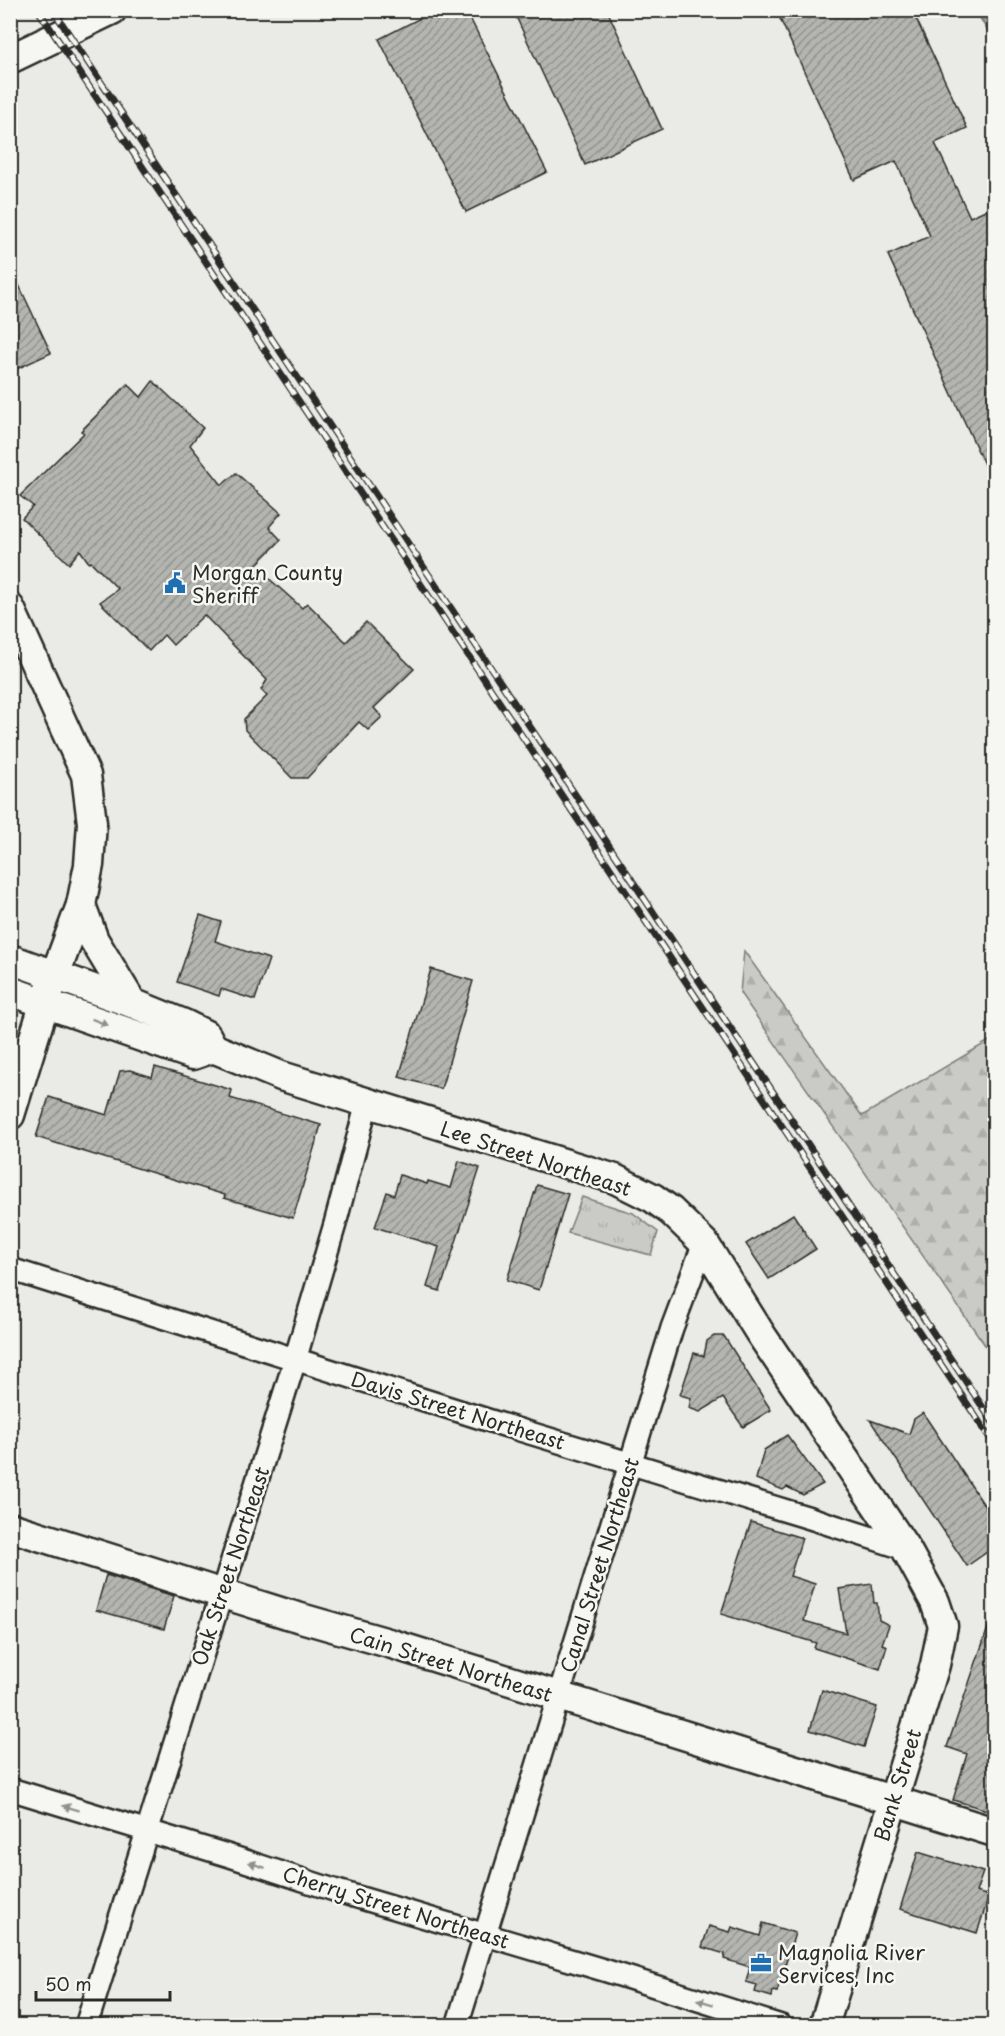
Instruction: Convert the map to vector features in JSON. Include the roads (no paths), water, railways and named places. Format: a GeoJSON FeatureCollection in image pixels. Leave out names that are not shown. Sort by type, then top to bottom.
{"type":"FeatureCollection","features":[{"type":"Feature","properties":{"kind":"street"},"geometry":{"type":"LineString","coordinates":[[10,58],[112,10]]}},
{"type":"Feature","properties":{"kind":"street"},"geometry":{"type":"LineString","coordinates":[[10,608],[86,775],[92,823],[89,865],[81,905],[54,975],[10,1115]]}},
{"type":"Feature","properties":{"kind":"street"},"geometry":{"type":"LineString","coordinates":[[81,905],[94,940],[132,1003]]}},
{"type":"Feature","properties":{"kind":"street","name":"Lee Street Northeast"},"geometry":{"type":"LineString","coordinates":[[10,959],[132,1003],[206,1035],[213,1048]]}},
{"type":"Feature","properties":{"kind":"street","name":"Lee Street Northeast"},"geometry":{"type":"LineString","coordinates":[[10,991],[193,1054],[213,1048],[281,1076],[615,1179],[653,1198],[704,1244],[760,1333],[906,1549]]}},
{"type":"Feature","properties":{"kind":"street","name":"Oak Street Northeast"},"geometry":{"type":"LineString","coordinates":[[86,2025],[295,1360],[367,1104]]}},
{"type":"Feature","properties":{"kind":"street","name":"Canal Street Northeast"},"geometry":{"type":"LineString","coordinates":[[458,2025],[672,1328],[704,1244]]}},
{"type":"Feature","properties":{"kind":"street","name":"Davis Street Northeast"},"geometry":{"type":"LineString","coordinates":[[10,1269],[195,1326],[295,1360],[906,1549]]}},
{"type":"Feature","properties":{"kind":"street","name":"Cain Street Northeast"},"geometry":{"type":"LineString","coordinates":[[10,1527],[994,1832]]}},
{"type":"Feature","properties":{"kind":"street","name":"Bank Street"},"geometry":{"type":"LineString","coordinates":[[824,2025],[935,1665],[943,1626],[935,1602],[906,1549]]}},
{"type":"Feature","properties":{"kind":"street","name":"Cherry Street Northeast"},"geometry":{"type":"LineString","coordinates":[[10,1789],[781,2025]]}},
{"type":"Feature","properties":{"kind":"railway"},"geometry":{"type":"LineString","coordinates":[[38,10],[994,1444]]}},
{"type":"Feature","properties":{"kind":"railway"},"geometry":{"type":"LineString","coordinates":[[53,10],[994,1424]]}},
{"type":"Feature","properties":{"kind":"place","name":"Morgan County Sheriff"},"geometry":{"type":"Point","coordinates":[175,583]}},
{"type":"Feature","properties":{"kind":"place","name":"Magnolia River Services, Inc"},"geometry":{"type":"Point","coordinates":[761,1963]}}]}
